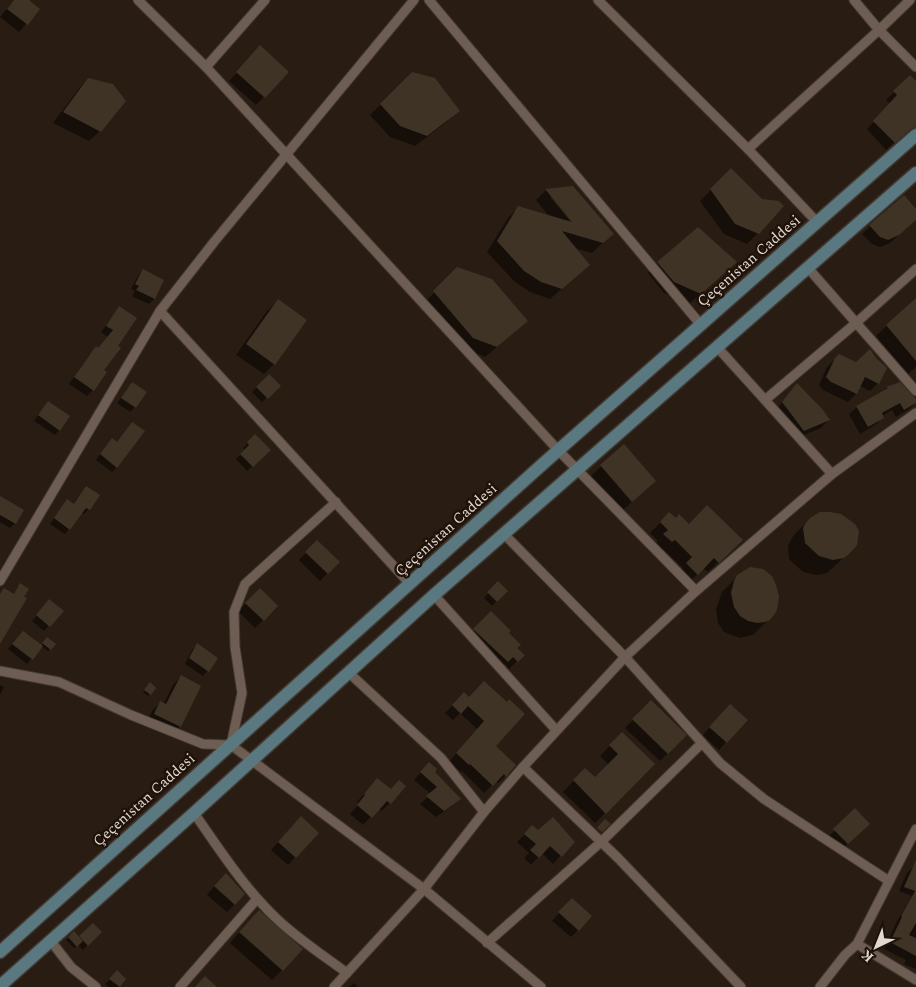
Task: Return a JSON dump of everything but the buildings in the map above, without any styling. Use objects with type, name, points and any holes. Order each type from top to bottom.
[{"type":"main road","name":"Çeçenistan Caddesi","points":[[0,952],[558,450],[916,135]]},
{"type":"main road","points":[[0,986],[434,595],[916,173]]},
{"type":"street","points":[[138,0],[206,67],[558,450],[696,591]]},
{"type":"street","points":[[206,67],[265,0]]},
{"type":"street","points":[[0,582],[160,311],[214,242],[414,0]]},
{"type":"street","points":[[429,0],[701,325]]},
{"type":"street","points":[[598,0],[748,149],[817,222]]},
{"type":"street","points":[[854,0],[879,30],[916,67]]},
{"type":"street","points":[[748,149],[910,0]]},
{"type":"street","points":[[808,268],[916,391]]},
{"type":"street","points":[[765,400],[916,269]]},
{"type":"street","points":[[160,311],[410,584]]},
{"type":"street","points":[[717,347],[832,474]]},
{"type":"street","points":[[334,987],[424,889],[484,812],[523,767],[625,657],[696,591],[832,474],[916,413]]},
{"type":"street","points":[[231,745],[242,693],[235,647],[234,612],[244,584],[336,502]]},
{"type":"street","points":[[504,534],[625,657],[720,763],[764,799],[889,881]]},
{"type":"street","points":[[434,595],[556,730]]},
{"type":"street","points":[[0,670],[59,682],[131,715],[203,744],[231,745],[424,889],[540,987]]},
{"type":"street","points":[[348,672],[441,758],[484,812]]},
{"type":"street","points":[[487,943],[601,842],[702,742]]},
{"type":"street","points":[[523,767],[601,842],[741,987]]},
{"type":"street","points":[[194,813],[241,881],[257,899],[278,920],[347,973]]},
{"type":"street","points":[[820,987],[845,955],[857,944],[916,829]]},
{"type":"street","points":[[180,987],[257,899]]},
{"type":"street","points":[[50,940],[72,967],[96,987]]},
{"type":"street","points":[[857,944],[916,980]]}]
